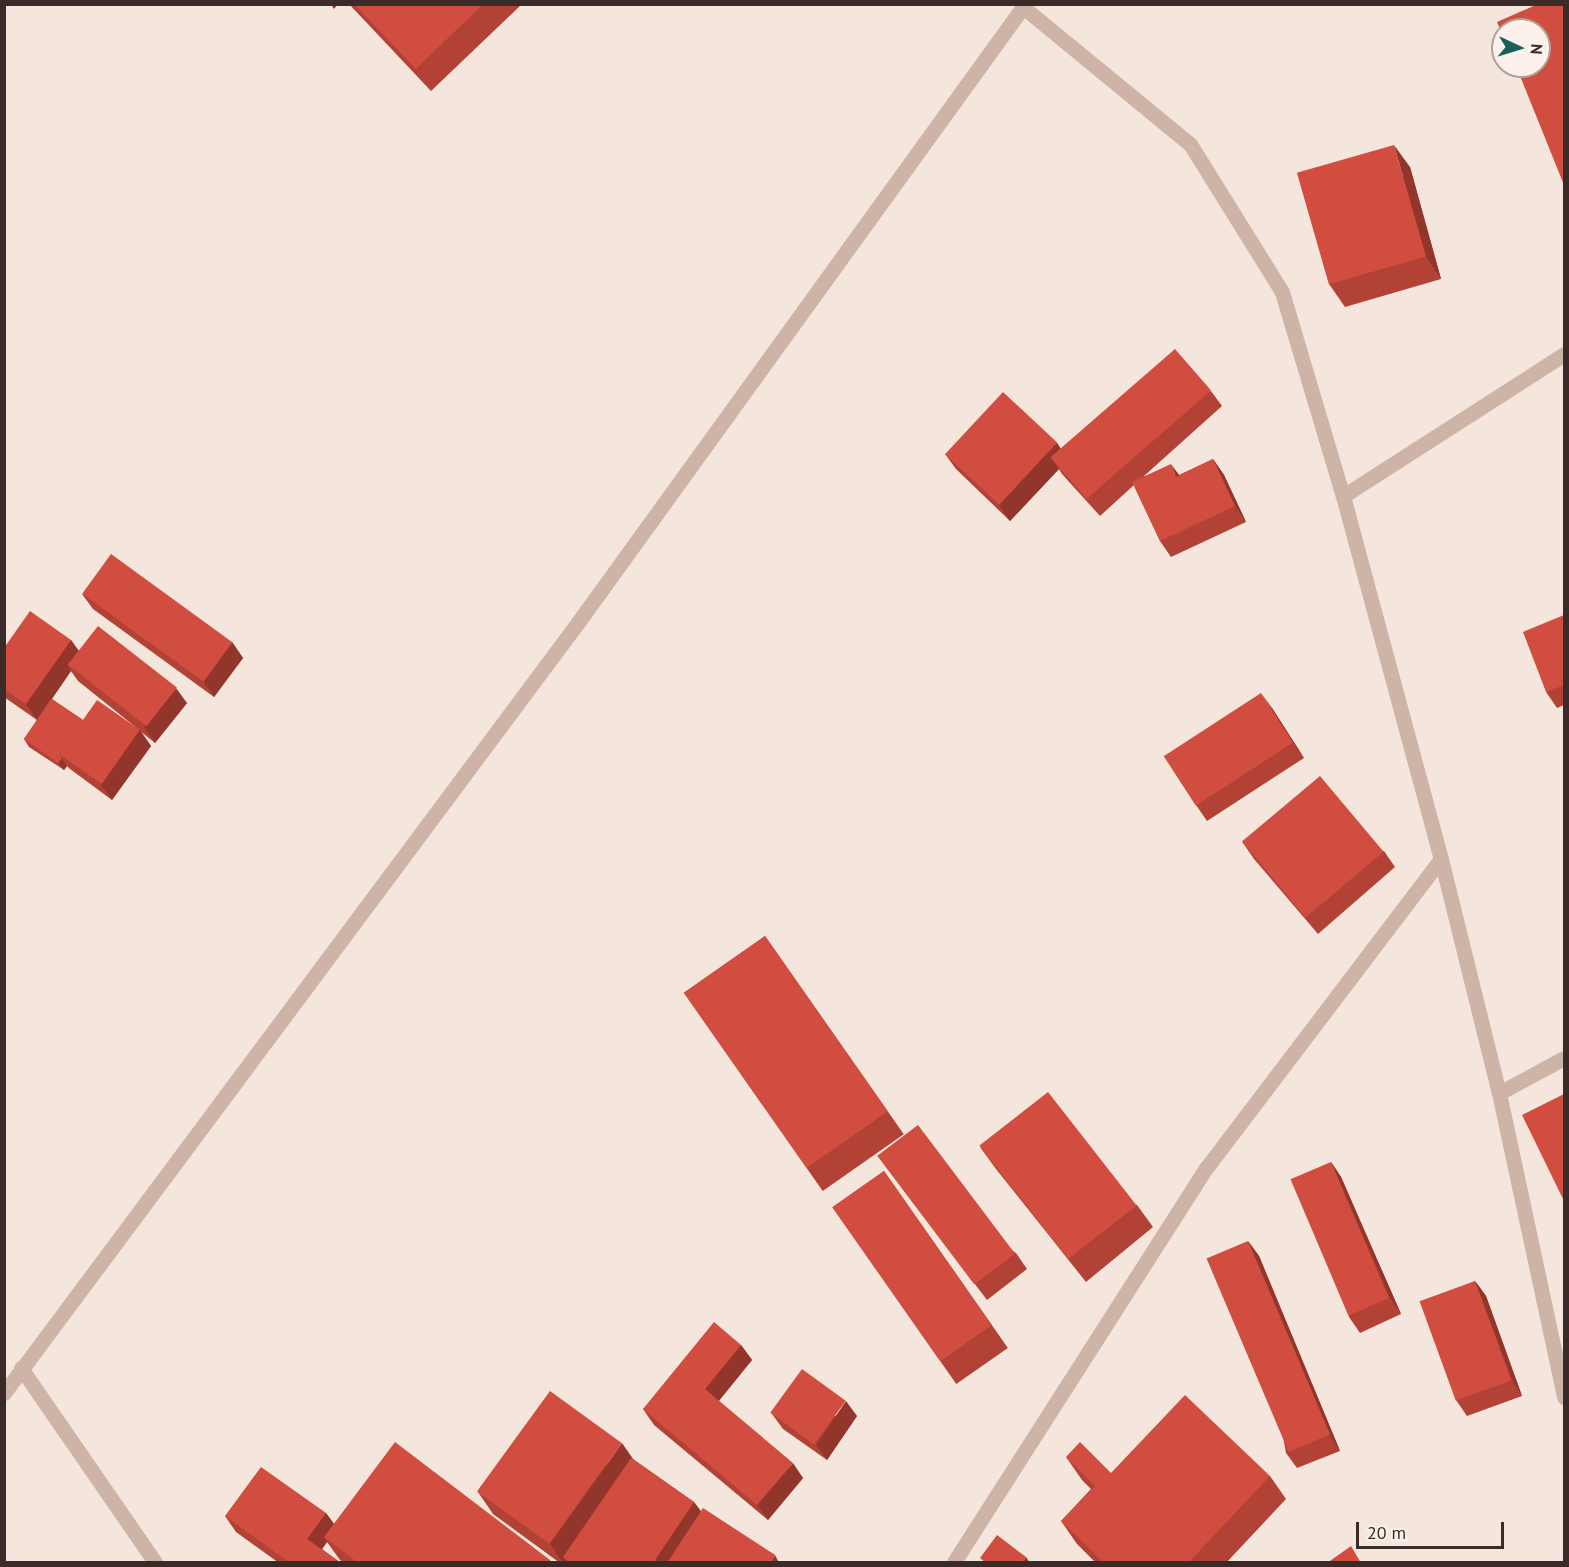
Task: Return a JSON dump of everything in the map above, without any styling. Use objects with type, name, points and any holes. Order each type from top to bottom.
[{"type":"street","points":[[4,1393],[572,631],[1024,6],[1190,144],[1282,292],[1343,496],[1441,859],[1499,1093],[1564,1397]]},
{"type":"street","points":[[1343,496],[1564,354]]},
{"type":"street","points":[[954,1563],[1207,1167],[1441,859]]},
{"type":"street","points":[[1499,1093],[1564,1058]]},
{"type":"street","points":[[21,1368],[155,1563]]},
{"type":"building","points":[[354,4],[483,4],[416,69]]},
{"type":"building","points":[[1538,4],[1564,4],[1564,185],[1521,78],[1551,78],[1551,18],[1506,18]]},
{"type":"building","points":[[1394,145],[1426,257],[1329,284],[1297,173]]},
{"type":"building","points":[[1175,349],[1211,391],[1087,499],[1050,457]]},
{"type":"building","points":[[1003,392],[1057,442],[999,505],[945,454]]},
{"type":"building","points":[[1213,459],[1235,506],[1160,541],[1132,482],[1171,464],[1176,477]]},
{"type":"building","points":[[111,554],[232,642],[204,682],[82,594]]},
{"type":"building","points":[[30,611],[71,640],[26,704],[4,689],[4,648]]},
{"type":"building","points":[[1564,615],[1564,685],[1546,692],[1523,632]]},
{"type":"building","points":[[98,626],[177,688],[147,726],[68,665]]},
{"type":"building","points":[[1261,693],[1293,742],[1196,806],[1164,756]]},
{"type":"building","points":[[51,699],[83,720],[59,754],[62,758],[58,763],[24,739]]},
{"type":"building","points":[[97,700],[140,730],[102,784],[59,754]]},
{"type":"building","points":[[1320,776],[1384,852],[1305,917],[1242,842]]},
{"type":"building","points":[[765,936],[888,1111],[807,1168],[684,993]]},
{"type":"building","points":[[1048,1092],[1137,1205],[1068,1259],[979,1146]]},
{"type":"building","points":[[1564,1094],[1564,1201],[1522,1115]]},
{"type":"building","points":[[918,1125],[1015,1254],[974,1284],[877,1156]]},
{"type":"building","points":[[1331,1162],[1389,1298],[1348,1315],[1290,1179]]},
{"type":"building","points":[[884,1171],[992,1325],[940,1361],[832,1207]]},
{"type":"building","points":[[1248,1241],[1330,1434],[1289,1452],[1207,1259]]},
{"type":"building","points":[[1475,1281],[1511,1381],[1456,1401],[1420,1301]]},
{"type":"building","points":[[714,1322],[741,1345],[705,1389],[793,1463],[757,1505],[643,1409]]},
{"type":"building","points":[[802,1369],[846,1401],[814,1444],[770,1413]]},
{"type":"building","points":[[550,1391],[622,1443],[549,1544],[477,1491]]},
{"type":"building","points":[[1185,1395],[1270,1476],[1188,1563],[1104,1563],[1061,1521],[1095,1486],[1066,1457],[1080,1442],[1111,1473]]},
{"type":"building","points":[[395,1442],[550,1560],[548,1563],[358,1563],[324,1537]]},
{"type":"building","points":[[631,1458],[694,1502],[653,1563],[571,1563],[563,1557]]},
{"type":"building","points":[[261,1467],[326,1513],[307,1539],[341,1563],[290,1563],[225,1516]]},
{"type":"building","points":[[703,1508],[775,1555],[770,1563],[667,1563]]},
{"type":"building","points":[[997,1535],[1026,1557],[1022,1563],[986,1563],[980,1558]]},
{"type":"building","points":[[1351,1546],[1361,1563],[1327,1563]]}]
